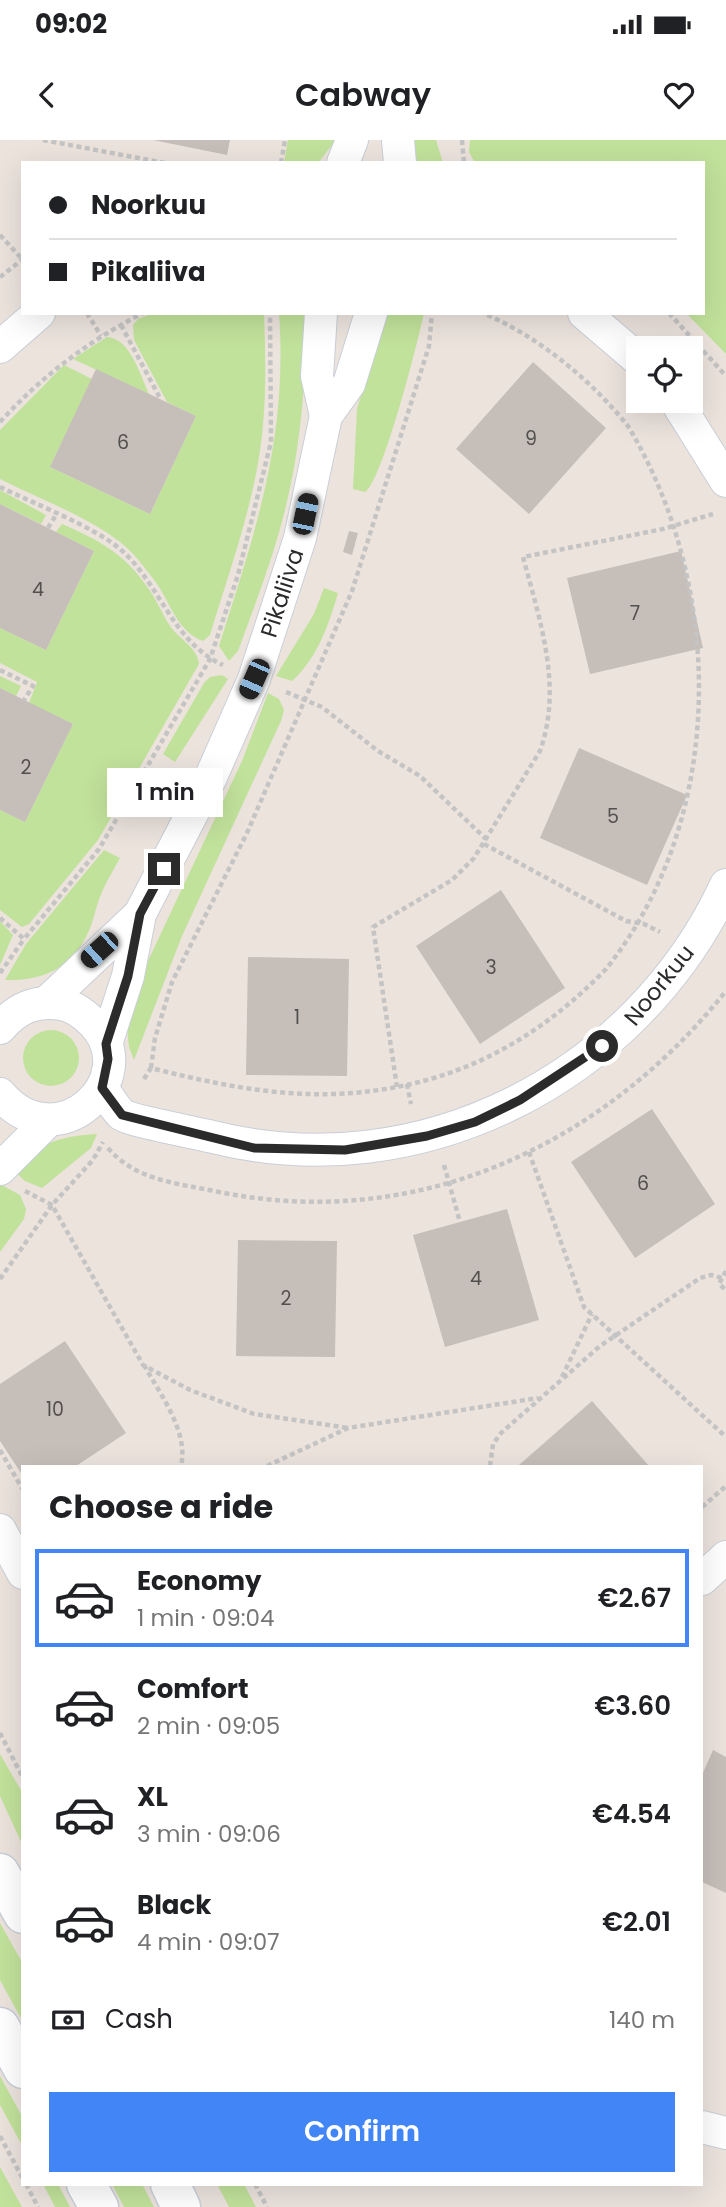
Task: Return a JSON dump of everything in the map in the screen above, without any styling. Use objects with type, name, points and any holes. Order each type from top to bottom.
[{"type":"main road","points":[[0,1873],[21,1910]]},
{"type":"main road","points":[[0,2027],[21,2065]]},
{"type":"main road","points":[[87,2186],[99,2207]]},
{"type":"main road","points":[[171,2186],[181,2207]]},
{"type":"street","points":[[344,161],[352,140]]},
{"type":"street","points":[[398,140],[400,161]]},
{"type":"street","points":[[0,348],[37,315]]},
{"type":"street","points":[[321,315],[317,376],[326,416]]},
{"type":"street","points":[[326,416],[349,384],[370,315]]},
{"type":"street","points":[[586,315],[626,349]]},
{"type":"street","points":[[684,413],[726,481]]},
{"type":"street","name":"Pikaliiva","points":[[140,914],[210,779],[254,679],[300,538],[326,416]]},
{"type":"street","name":"Noorkuu","points":[[122,1115],[254,1148],[345,1150],[427,1136],[475,1122],[520,1100],[586,1059],[619,1034],[647,1006],[692,946],[726,885]]},
{"type":"street","points":[[47,1002],[140,914]]},
{"type":"street","points":[[106,1044],[128,976],[140,914]]},
{"type":"street","points":[[0,1094],[11,1107],[28,1117],[48,1121],[80,1112],[102,1088],[108,1066],[106,1044],[97,1027],[83,1013],[66,1005],[47,1002],[20,1009],[3,1019]]},
{"type":"street","points":[[102,1088],[122,1115]]},
{"type":"street","points":[[0,1169],[48,1121]]},
{"type":"street","points":[[0,1530],[21,1569]]},
{"type":"street","points":[[703,1578],[726,1558]]},
{"type":"street","points":[[703,2127],[726,2133]]},
{"type":"path","points":[[43,140],[154,161]]},
{"type":"path","points":[[281,161],[285,140]]},
{"type":"path","points":[[462,140],[464,161]]},
{"type":"path","points":[[0,235],[21,257]]},
{"type":"path","points":[[0,277],[21,261]]},
{"type":"path","points":[[88,315],[101,336]]},
{"type":"path","points":[[0,422],[26,394],[70,356],[139,315]]},
{"type":"path","points":[[0,973],[24,939],[99,849],[210,659],[238,575],[271,442],[270,315]]},
{"type":"path","points":[[0,1279],[52,1205],[93,1160],[151,1068],[155,1038],[172,982],[247,833],[352,591],[429,346],[432,315]]},
{"type":"path","points":[[487,315],[537,343],[581,376],[613,408],[658,468]]},
{"type":"path","points":[[671,315],[726,376]]},
{"type":"path","points":[[121,325],[161,400]]},
{"type":"path","points":[[0,487],[120,549],[148,577],[178,629],[210,659],[322,707],[378,751],[420,776],[485,841],[625,921],[644,924],[692,946]]},
{"type":"path","points":[[397,1087],[373,926],[452,880],[474,858],[540,751],[551,713],[549,667],[523,557],[687,523],[719,511]]},
{"type":"path","points":[[682,512],[691,534]]},
{"type":"path","points":[[48,528],[56,515]]},
{"type":"path","points":[[0,670],[33,686],[24,701]]},
{"type":"path","points":[[151,1068],[255,1092],[334,1095],[397,1087],[465,1067],[554,1018],[623,952],[656,907]]},
{"type":"path","points":[[0,918],[24,939]]},
{"type":"path","points":[[529,1152],[584,1307],[726,1437]]},
{"type":"path","points":[[52,1205],[170,1410],[181,1449],[181,1465]]},
{"type":"path","points":[[726,1271],[719,1283],[726,1290]]},
{"type":"path","points":[[490,1465],[493,1444],[560,1380],[616,1335],[700,1278],[711,1275],[722,1278]]},
{"type":"path","points":[[560,1380],[592,1314]]},
{"type":"path","points":[[143,1364],[190,1390],[254,1414],[348,1428]]},
{"type":"path","points":[[269,1465],[348,1428],[539,1398]]},
{"type":"path","points":[[0,1450],[21,1487]]},
{"type":"path","points":[[703,1506],[726,1486]]},
{"type":"path","points":[[0,1732],[21,1774]]},
{"type":"path","points":[[0,2136],[21,2175]]},
{"type":"path","points":[[27,2186],[38,2207]]},
{"type":"path","points":[[256,2186],[267,2207]]},
{"type":"green space","points":[[288,140],[336,140],[320,161],[284,161]]},
{"type":"green space","points":[[412,140],[436,140],[442,161],[416,161]]},
{"type":"green space","points":[[470,140],[726,140],[726,354],[688,315],[705,315],[705,161],[474,161],[469,152]]},
{"type":"green space","points":[[148,315],[264,315],[264,414],[260,454],[241,535],[210,635],[203,641],[185,629],[146,569],[114,538],[83,519],[0,479],[0,430],[64,365],[92,379],[50,467],[150,514],[196,416],[167,402],[134,340],[133,325],[138,319]]},
{"type":"green space","points":[[279,315],[307,315],[299,437],[285,510],[238,651],[229,661],[219,646],[257,522],[266,482],[279,401]]},
{"type":"green space","points":[[384,315],[423,315],[390,437],[372,482],[365,492],[353,489],[357,409]]},
{"type":"green space","points":[[107,337],[115,339],[128,351],[149,394],[73,359]]},
{"type":"green space","points":[[0,490],[46,515],[41,524],[0,504]]},
{"type":"green space","points":[[62,524],[99,542],[130,566],[151,593],[170,626],[192,648],[199,664],[98,840],[29,924],[22,927],[0,910],[0,810],[25,822],[73,724],[29,703],[37,682],[0,663],[0,628],[46,650],[94,551],[56,532]]},
{"type":"green space","points":[[324,588],[338,593],[315,652],[292,681],[276,676],[314,614]]},
{"type":"green space","points":[[222,675],[228,679],[175,762],[163,754],[204,683],[210,677]]},
{"type":"green space","points":[[0,676],[21,686],[16,696],[0,688]]},
{"type":"green space","points":[[268,693],[279,699],[284,710],[281,721],[182,936],[134,1060],[129,1047],[127,1028],[139,980],[242,761]]},
{"type":"green space","points":[[104,850],[120,858],[98,902],[90,928],[73,956],[43,975],[5,980],[26,944]]},
{"type":"green space","points":[[0,921],[13,935],[0,965]]},
{"type":"green space","points":[[46,1030],[56,1030],[71,1038],[77,1047],[77,1069],[71,1078],[56,1086],[46,1086],[28,1074],[23,1063],[23,1053],[35,1035]]},
{"type":"green space","points":[[97,1134],[91,1148],[42,1188],[25,1181],[11,1168],[60,1139]]},
{"type":"green space","points":[[0,1184],[20,1195],[26,1209],[24,1219],[0,1252]]},
{"type":"green space","points":[[0,1754],[21,1791],[21,1842],[0,1796]]},
{"type":"green space","points":[[0,1923],[21,1960],[21,2018],[0,1980]]},
{"type":"green space","points":[[0,2076],[21,2114],[21,2143],[0,2105]]},
{"type":"green space","points":[[0,2167],[22,2207],[0,2207]]},
{"type":"green space","points":[[44,2186],[59,2186],[70,2207],[55,2207]]},
{"type":"green space","points":[[113,2186],[143,2186],[154,2207],[124,2207]]},
{"type":"green space","points":[[218,2186],[245,2186],[256,2207],[229,2207]]},
{"type":"building","points":[[153,140],[230,140],[227,155]]},
{"type":"building","points":[[533,362],[606,428],[529,514],[456,449]]},
{"type":"building","points":[[96,369],[196,416],[150,514],[50,467]]},
{"type":"building","points":[[0,504],[94,551],[46,650],[0,628]]},
{"type":"building","points":[[349,531],[358,533],[352,555],[343,552]]},
{"type":"building","points":[[681,551],[703,648],[590,674],[567,578]]},
{"type":"building","points":[[0,688],[73,724],[25,822],[0,810]]},
{"type":"building","points":[[579,748],[687,795],[647,885],[540,838]]},
{"type":"building","points":[[148,783],[156,788],[145,807],[136,802]]},
{"type":"building","points":[[501,890],[565,988],[480,1044],[416,946]]},
{"type":"building","points":[[248,957],[349,959],[347,1076],[246,1075]]},
{"type":"building","points":[[652,1109],[715,1204],[635,1258],[571,1162]]},
{"type":"building","points":[[507,1209],[539,1320],[445,1347],[413,1235]]},
{"type":"building","points":[[238,1240],[337,1241],[335,1357],[236,1356]]},
{"type":"building","points":[[65,1341],[126,1433],[78,1465],[21,1465],[21,1473],[0,1441],[0,1384]]},
{"type":"building","points":[[592,1401],[648,1465],[519,1465]]},
{"type":"building","points":[[713,1750],[726,1757],[726,1893],[703,1882],[703,1773]]},
{"type":"route","points":[[164,869],[140,914],[128,976],[106,1044],[107,1074],[102,1088],[122,1115],[254,1148],[345,1150],[427,1136],[475,1122],[520,1100],[602,1046]]}]
